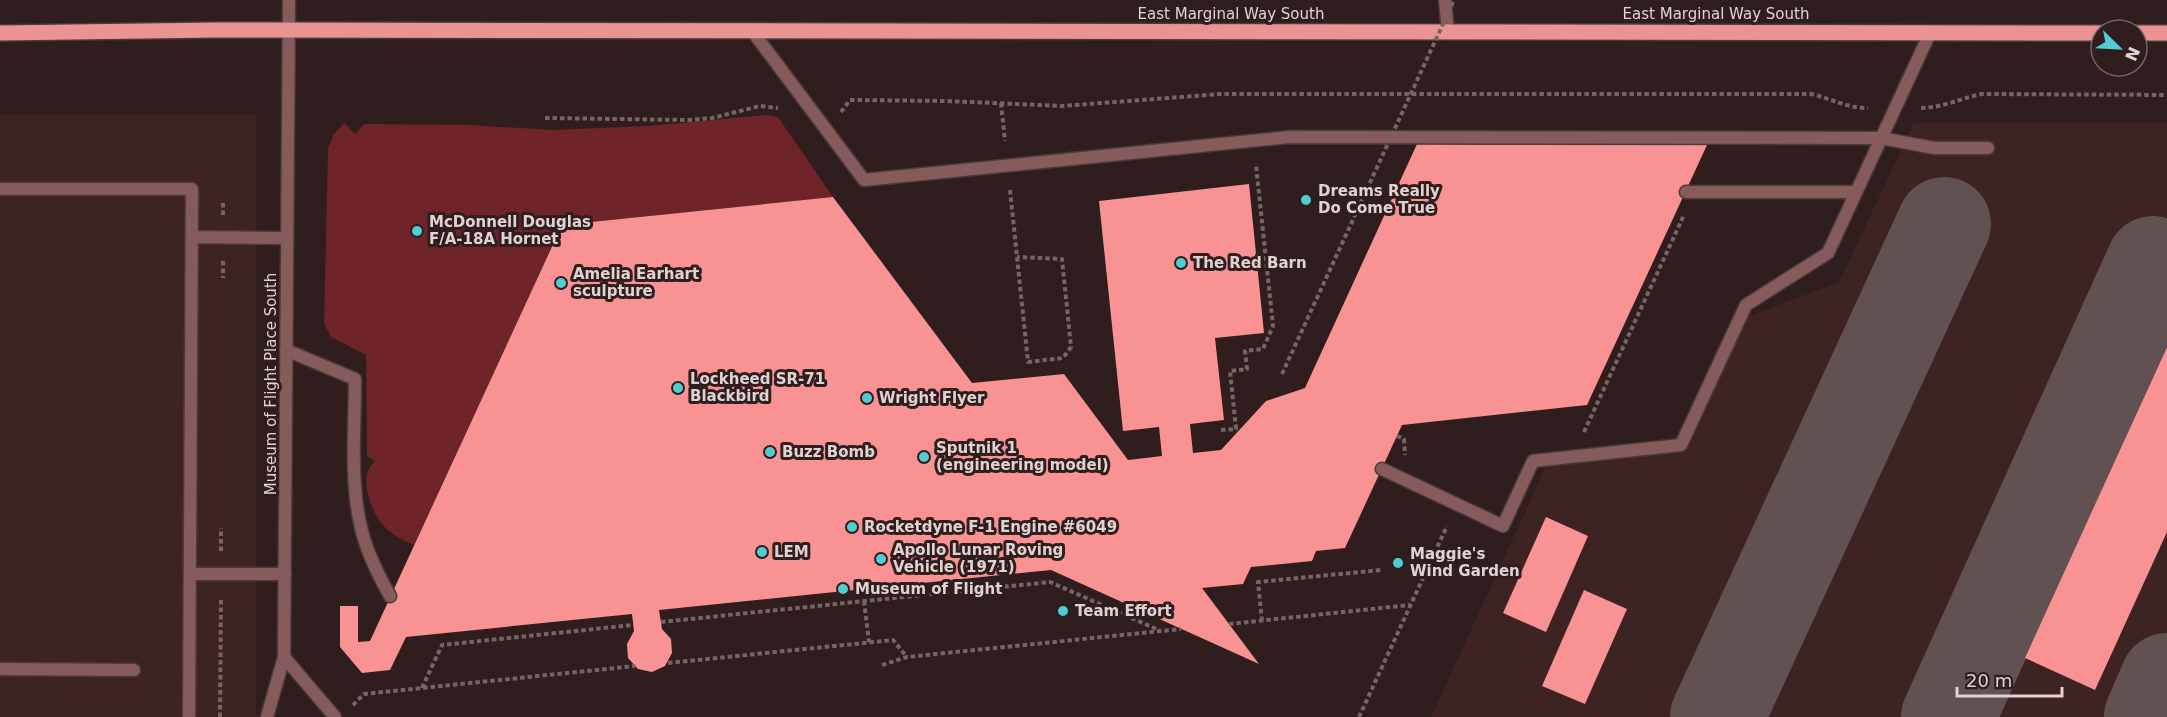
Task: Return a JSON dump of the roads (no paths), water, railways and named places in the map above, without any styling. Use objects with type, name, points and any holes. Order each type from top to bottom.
[{"type":"main road","name":"East Marginal Way South","points":[[0,33],[2089,33]]},
{"type":"main road","points":[[2149,33],[2167,33]]},
{"type":"street","name":"Museum of Flight Place South","points":[[267,717],[284,657],[289,0]]},
{"type":"street","points":[[1445,0],[1448,32]]},
{"type":"street","points":[[753,32],[864,180],[1290,137],[1881,138],[1934,148],[1988,148]]},
{"type":"street","points":[[1382,469],[1503,526],[1533,461],[1681,445],[1746,305],[1828,253],[1930,33]]},
{"type":"street","points":[[0,189],[192,189],[189,717]]},
{"type":"street","points":[[1690,192],[1856,192]]},
{"type":"street","points":[[192,237],[287,238]]},
{"type":"street","points":[[286,350],[355,379],[355,473],[360,524],[368,549],[390,596]]},
{"type":"street","points":[[190,574],[285,574]]},
{"type":"street","points":[[284,657],[335,717]]},
{"type":"street","points":[[0,669],[134,670]]},
{"type":"place","name":"Dreams Really Do Come True","points":[[1306,200]]},
{"type":"place","name":"McDonnell Douglas F/A-18A Hornet","points":[[417,231]]},
{"type":"place","name":"The Red Barn","points":[[1181,263]]},
{"type":"place","name":"Amelia Earhart sculpture","points":[[561,283]]},
{"type":"place","name":"Lockheed SR-71 Blackbird","points":[[678,388]]},
{"type":"place","name":"Wright Flyer","points":[[867,398]]},
{"type":"place","name":"Buzz Bomb","points":[[770,452]]},
{"type":"place","name":"Sputnik 1 (engineering model)","points":[[924,457]]},
{"type":"place","name":"Rocketdyne F-1 Engine #6049","points":[[852,527]]},
{"type":"place","name":"LEM","points":[[762,552]]},
{"type":"place","name":"Apollo Lunar Roving Vehicle (1971)","points":[[881,559]]},
{"type":"place","name":"Maggie's Wind Garden","points":[[1398,563]]},
{"type":"place","name":"Museum of Flight","points":[[843,589]]},
{"type":"place","name":"Team Effort","points":[[1063,611]]}]
